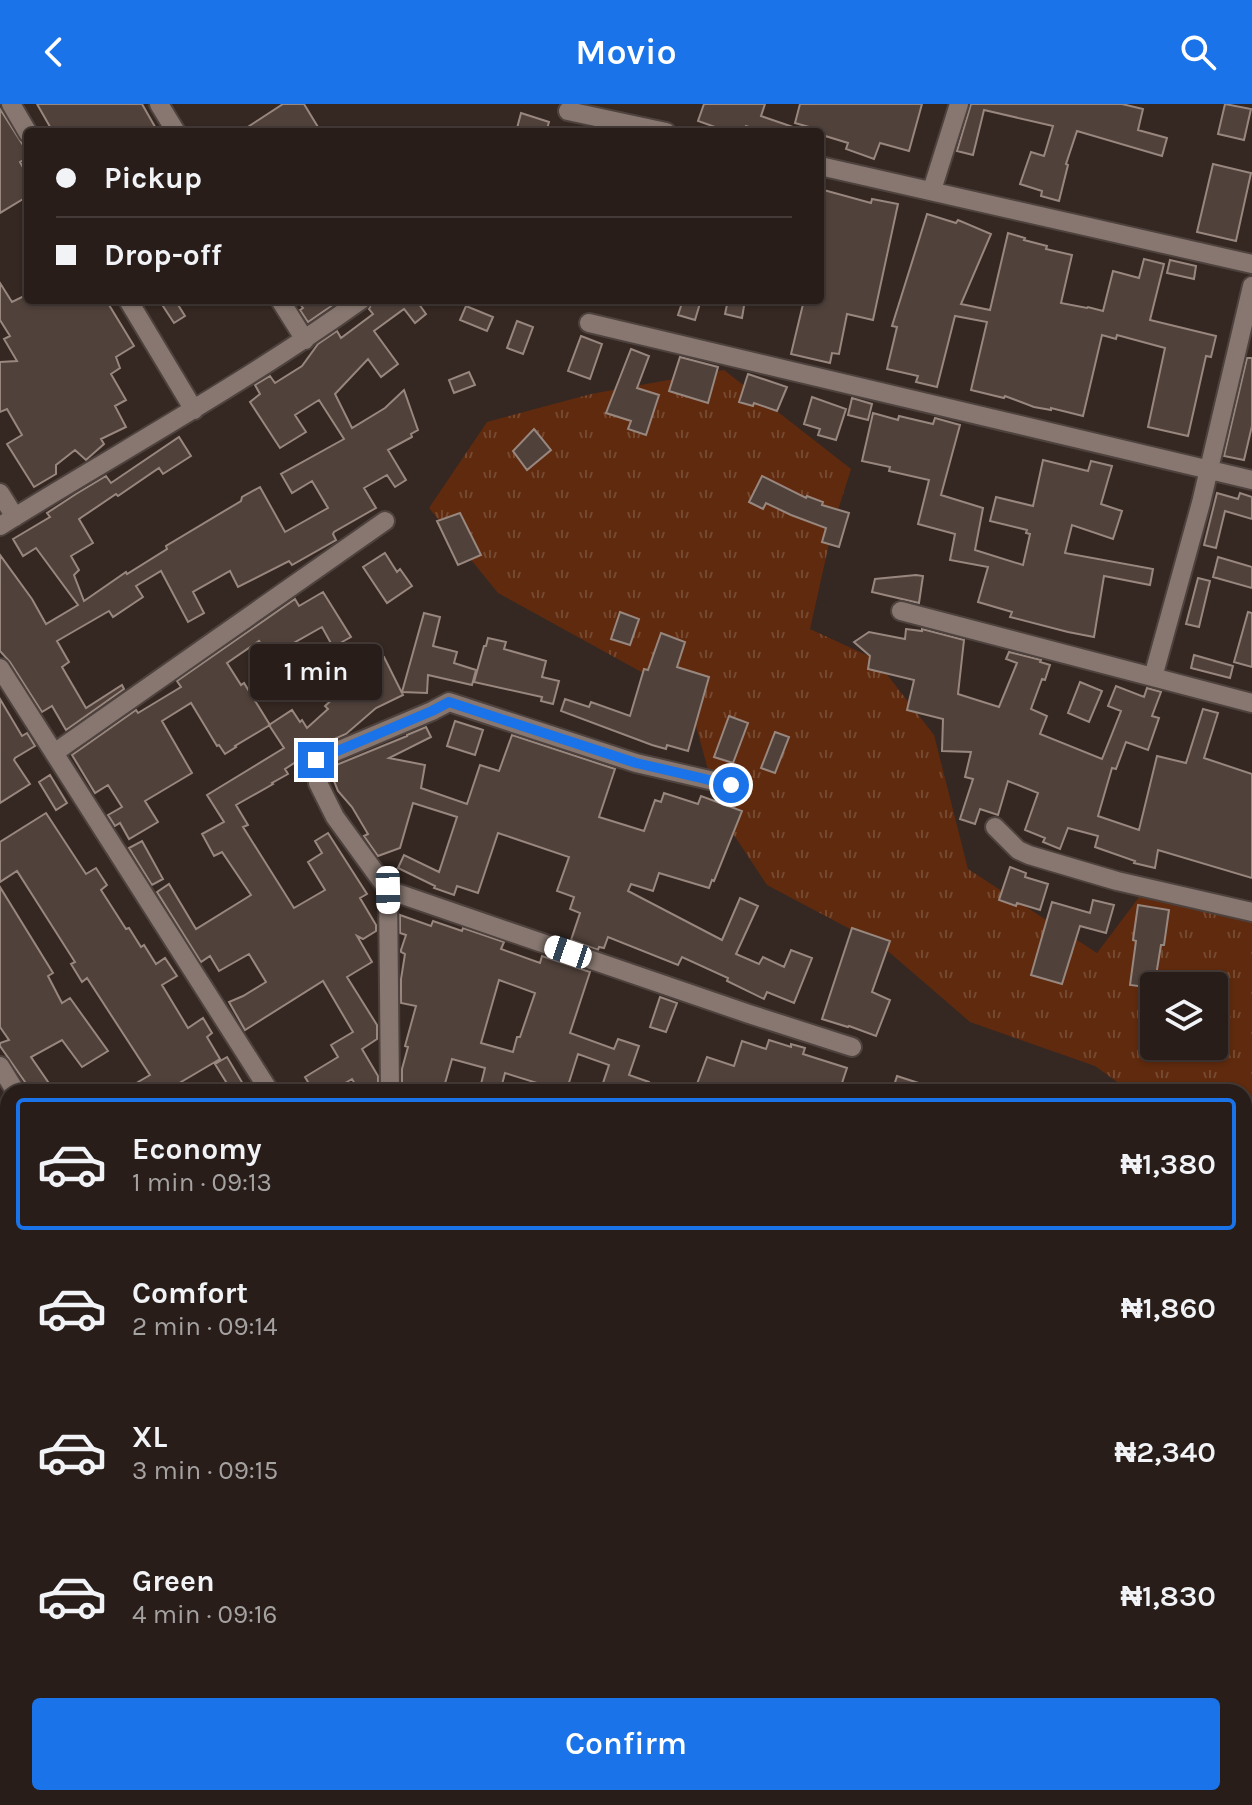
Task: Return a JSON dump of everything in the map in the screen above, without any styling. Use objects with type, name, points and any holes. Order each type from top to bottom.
[{"type":"street","points":[[11,104],[25,128]]},
{"type":"street","points":[[159,104],[174,128]]},
{"type":"street","points":[[932,190],[959,104]]},
{"type":"street","points":[[568,111],[647,128]]},
{"type":"street","points":[[824,167],[1252,264]]},
{"type":"street","points":[[1153,677],[1201,503],[1252,286]]},
{"type":"street","points":[[130,304],[194,410]]},
{"type":"street","points":[[282,304],[305,340]]},
{"type":"street","points":[[0,493],[7,522],[194,410],[305,340],[355,304]]},
{"type":"street","points":[[589,323],[1252,480]]},
{"type":"street","points":[[54,753],[385,521]]},
{"type":"street","points":[[901,611],[1252,703]]},
{"type":"street","points":[[0,668],[265,1084]]},
{"type":"street","points":[[731,785],[636,763],[449,702],[316,760],[318,783],[335,817],[388,890],[852,1047]]},
{"type":"street","points":[[995,827],[1018,850],[1029,855],[1117,881],[1252,912]]},
{"type":"street","points":[[388,890],[390,1084]]},
{"type":"green space","points":[[724,370],[851,469],[833,526],[810,629],[875,659],[934,735],[968,869],[1097,953],[1143,892],[1222,911],[1252,923],[1252,1084],[1120,1084],[1095,1066],[970,1022],[882,946],[767,885],[720,814],[683,678],[645,674],[498,593],[429,508],[487,422],[591,394]]},
{"type":"building","points":[[37,104],[142,104],[156,128],[51,128]]},
{"type":"building","points":[[283,104],[304,104],[319,128],[246,128]]},
{"type":"building","points":[[704,104],[765,104],[761,116],[796,128],[718,128],[698,121]]},
{"type":"building","points":[[800,104],[922,104],[909,151],[880,143],[874,159],[846,149],[848,143],[824,136],[824,128],[795,123]]},
{"type":"building","points":[[971,104],[1122,104],[1143,109],[1138,130],[1167,138],[1162,156],[1077,131],[1066,164],[1059,201],[1041,196],[1042,191],[1020,184],[1031,152],[1044,156],[1053,126],[984,110],[973,155],[957,151]]},
{"type":"building","points":[[1225,104],[1251,109],[1244,140],[1218,134]]},
{"type":"building","points":[[0,109],[24,147],[24,160],[20,162],[24,169],[24,198],[0,213]]},
{"type":"building","points":[[521,113],[549,122],[547,128],[517,128]]},
{"type":"building","points":[[1213,164],[1251,173],[1236,241],[1197,232]]},
{"type":"building","points":[[824,190],[871,203],[872,199],[898,204],[873,320],[847,314],[839,354],[832,353],[830,363],[791,354],[803,304],[824,304]]},
{"type":"building","points":[[927,214],[956,223],[958,220],[991,234],[961,304],[990,310],[1008,233],[1047,246],[1046,249],[1072,255],[1061,303],[1103,311],[1113,271],[1139,278],[1144,259],[1164,264],[1150,320],[1216,336],[1211,357],[1206,356],[1188,436],[1148,427],[1165,348],[1117,335],[1116,339],[1102,335],[1083,416],[971,390],[987,322],[955,316],[937,387],[916,382],[918,376],[887,369],[897,327],[892,326]]},
{"type":"building","points":[[1170,260],[1196,266],[1194,279],[1167,273]]},
{"type":"building","points":[[0,283],[12,302],[24,296],[24,304],[108,304],[134,346],[116,357],[120,368],[111,374],[126,400],[115,406],[126,427],[101,439],[104,444],[86,460],[75,450],[56,465],[56,474],[34,487],[7,444],[22,435],[7,409],[0,412],[0,362],[17,361],[4,339],[10,336],[0,320]]},
{"type":"building","points":[[162,304],[178,304],[185,316],[174,323]]},
{"type":"building","points":[[300,304],[334,304],[308,322],[300,310],[303,308]]},
{"type":"building","points":[[371,304],[419,304],[426,314],[415,323],[404,309],[374,331],[398,364],[381,377],[368,359],[335,394],[352,428],[385,408],[404,390],[418,430],[411,434],[412,437],[388,450],[406,480],[395,487],[387,475],[364,488],[376,508],[334,532],[336,540],[292,565],[289,561],[238,587],[230,571],[193,592],[204,613],[188,622],[161,571],[136,586],[143,597],[113,617],[109,611],[57,641],[69,662],[62,667],[86,708],[122,685],[124,689],[66,730],[52,706],[42,712],[0,651],[0,555],[46,624],[78,605],[36,548],[23,556],[13,539],[50,517],[47,513],[76,494],[106,476],[111,483],[179,437],[191,456],[163,474],[159,468],[79,519],[93,543],[71,556],[79,570],[74,575],[84,601],[260,487],[285,532],[328,508],[312,481],[292,493],[281,474],[344,439],[319,400],[295,415],[306,432],[280,448],[250,402],[260,394],[255,385],[270,376],[275,383],[302,366],[318,344],[337,331],[341,338],[373,314],[369,309]]},
{"type":"building","points":[[682,304],[700,304],[695,320],[678,315]]},
{"type":"building","points":[[727,304],[744,304],[742,318],[725,314]]},
{"type":"building","points":[[466,306],[493,317],[487,331],[460,320]]},
{"type":"building","points":[[517,321],[533,327],[523,354],[507,348]]},
{"type":"building","points":[[581,336],[602,344],[590,379],[568,371]]},
{"type":"building","points":[[631,349],[649,356],[637,388],[659,395],[646,435],[628,429],[631,421],[606,413]]},
{"type":"building","points":[[680,357],[718,367],[708,403],[669,391]]},
{"type":"building","points":[[1247,358],[1252,358],[1252,426],[1244,460],[1224,456]]},
{"type":"building","points":[[469,372],[475,385],[454,393],[449,380]]},
{"type":"building","points":[[748,374],[787,387],[777,411],[754,403],[753,406],[739,402]]},
{"type":"building","points":[[812,397],[846,409],[836,440],[818,435],[820,429],[804,424]]},
{"type":"building","points":[[852,398],[872,404],[868,420],[848,415]]},
{"type":"building","points":[[873,413],[933,424],[935,418],[960,425],[941,495],[983,508],[975,550],[1023,565],[1030,534],[1026,533],[1027,530],[990,521],[996,497],[1033,506],[1043,460],[1088,471],[1091,461],[1112,466],[1101,504],[1122,511],[1113,539],[1072,525],[1065,553],[1153,569],[1150,585],[1104,576],[1094,637],[1010,617],[1012,612],[978,602],[988,567],[950,560],[955,534],[918,524],[929,480],[862,461]]},
{"type":"building","points":[[534,429],[551,450],[527,470],[513,451]]},
{"type":"building","points":[[762,476],[806,498],[823,502],[822,505],[849,513],[839,547],[822,542],[826,528],[766,503],[763,509],[749,502]]},
{"type":"building","points":[[1217,493],[1238,499],[1240,493],[1252,497],[1252,519],[1225,511],[1216,548],[1204,545]]},
{"type":"building","points":[[460,513],[481,555],[458,565],[437,521]]},
{"type":"building","points":[[385,553],[397,572],[400,569],[412,586],[387,603],[363,567]]},
{"type":"building","points":[[1218,557],[1252,567],[1252,588],[1213,577]]},
{"type":"building","points":[[923,576],[919,603],[872,592],[875,579]]},
{"type":"building","points":[[1198,578],[1210,581],[1199,627],[1186,624]]},
{"type":"building","points":[[323,592],[351,637],[333,647],[322,627],[292,644],[300,658],[279,672],[259,641],[227,663],[241,685],[244,683],[270,725],[225,754],[191,703],[162,721],[192,773],[145,801],[158,822],[129,839],[120,823],[115,826],[108,815],[122,807],[108,785],[95,793],[72,755],[136,710],[138,713],[181,687],[177,681],[295,599],[299,606]]},
{"type":"building","points":[[620,612],[639,619],[630,645],[611,639]]},
{"type":"building","points":[[1248,612],[1252,613],[1252,667],[1234,662]]},
{"type":"building","points":[[424,613],[440,617],[433,646],[457,652],[454,663],[476,670],[472,685],[428,675],[427,693],[402,692]]},
{"type":"building","points":[[906,629],[922,629],[964,640],[958,694],[999,707],[1017,663],[1006,659],[1009,652],[1050,665],[1031,709],[1047,716],[1040,734],[1102,759],[1121,711],[1108,706],[1116,686],[1144,697],[1147,688],[1161,692],[1152,716],[1159,718],[1148,750],[1126,742],[1116,769],[1112,768],[1098,816],[1139,830],[1157,756],[1186,763],[1203,709],[1218,713],[1204,758],[1252,774],[1252,878],[1158,850],[1155,868],[1134,863],[1095,847],[1098,836],[1068,828],[1060,849],[1043,842],[1045,838],[1025,830],[1038,793],[1008,781],[998,815],[980,809],[975,824],[960,819],[973,779],[965,777],[971,752],[942,751],[943,719],[907,710],[914,680],[868,669],[870,656],[854,642],[869,632],[905,639]]},
{"type":"building","points":[[661,633],[685,642],[677,667],[709,677],[688,751],[667,745],[666,749],[652,745],[561,711],[565,699],[589,707],[591,702],[630,716],[644,669],[648,670]]},
{"type":"building","points":[[488,638],[506,642],[504,649],[546,661],[542,677],[559,681],[553,704],[541,701],[542,697],[474,682]]},
{"type":"building","points":[[1194,655],[1233,666],[1230,678],[1191,668]]},
{"type":"building","points":[[384,657],[403,695],[376,708],[346,734],[311,749],[285,769],[288,774],[236,805],[248,825],[243,827],[294,908],[325,890],[308,862],[322,853],[315,841],[328,833],[367,894],[360,898],[376,925],[376,931],[363,939],[357,936],[372,962],[347,977],[377,1025],[377,1039],[362,1049],[378,1076],[378,1083],[355,1084],[352,1079],[344,1084],[309,1084],[305,1077],[338,1057],[331,1045],[353,1032],[323,981],[245,1030],[229,1002],[266,982],[249,954],[219,971],[210,956],[201,962],[157,892],[169,884],[196,929],[251,895],[222,852],[214,856],[202,834],[224,822],[207,795],[284,748],[269,725],[292,710],[307,728],[347,686],[369,674],[365,666]]},
{"type":"building","points":[[1080,682],[1102,691],[1089,722],[1068,713]]},
{"type":"building","points":[[0,699],[22,736],[27,733],[35,746],[14,760],[30,784],[0,803]]},
{"type":"building","points":[[729,716],[748,723],[733,763],[714,757]]},
{"type":"building","points":[[455,721],[483,730],[475,755],[447,746]]},
{"type":"building","points":[[426,727],[431,737],[389,758],[425,765],[421,788],[467,804],[480,765],[499,771],[512,735],[615,769],[599,817],[644,831],[655,800],[661,802],[664,793],[698,804],[701,796],[742,811],[709,888],[659,873],[653,891],[631,884],[628,891],[722,940],[740,898],[758,906],[736,954],[759,964],[763,957],[784,967],[791,950],[812,958],[794,1003],[767,992],[764,999],[682,957],[678,965],[608,937],[604,948],[599,947],[598,950],[571,940],[580,913],[570,909],[574,897],[557,891],[569,857],[498,833],[478,893],[457,886],[454,895],[398,868],[404,855],[439,872],[457,817],[413,803],[400,848],[378,856],[364,836],[368,834],[352,807],[338,791],[329,768]]},
{"type":"building","points":[[775,732],[789,737],[775,773],[761,768]]},
{"type":"building","points":[[50,775],[67,803],[56,810],[39,782]]},
{"type":"building","points":[[46,813],[86,874],[96,868],[107,885],[101,890],[126,929],[129,928],[141,947],[144,945],[156,964],[165,958],[177,976],[162,985],[188,1028],[203,1018],[212,1033],[207,1037],[220,1059],[178,1084],[135,1084],[150,1075],[87,978],[82,982],[71,964],[75,962],[17,871],[0,882],[0,842]]},
{"type":"building","points":[[142,841],[163,879],[152,885],[129,848]]},
{"type":"building","points":[[1010,867],[1026,873],[1025,877],[1048,884],[1040,910],[999,900]]},
{"type":"building","points":[[0,887],[53,973],[48,976],[62,1003],[70,998],[108,1051],[82,1067],[62,1040],[31,1057],[50,1084],[26,1084],[0,1046],[0,1043],[9,1040],[0,1027]]},
{"type":"building","points":[[1093,900],[1114,905],[1106,933],[1080,926],[1062,984],[1031,975],[1052,902],[1090,913]]},
{"type":"building","points":[[1138,905],[1169,910],[1157,972],[1140,972],[1140,986],[1130,985],[1136,941],[1133,940]]},
{"type":"building","points":[[400,915],[431,926],[433,921],[462,931],[463,928],[504,942],[501,949],[540,963],[542,956],[590,972],[570,1033],[614,1049],[618,1039],[639,1046],[629,1075],[648,1084],[603,1084],[609,1065],[578,1054],[569,1084],[540,1084],[505,1073],[502,1084],[481,1084],[485,1068],[452,1059],[445,1084],[402,1084],[402,1069],[408,1047],[405,1046],[416,1006],[401,1003],[405,954],[401,950],[406,935],[400,933]],"holes":[[[499,980],[535,993],[520,1037],[517,1037],[513,1052],[481,1043]]]},
{"type":"building","points":[[852,928],[890,941],[872,992],[890,1000],[876,1036],[822,1019]]},
{"type":"building","points":[[660,997],[677,1003],[666,1032],[650,1027]]},
{"type":"building","points":[[769,1040],[805,1048],[803,1054],[847,1068],[842,1084],[697,1084],[707,1057],[734,1066],[742,1041],[766,1049]]},
{"type":"building","points":[[227,1057],[243,1084],[227,1084],[215,1064]]},
{"type":"building","points":[[897,1076],[922,1084],[894,1084]]},
{"type":"route","points":[[316,760],[449,702],[636,763],[731,785]]}]
